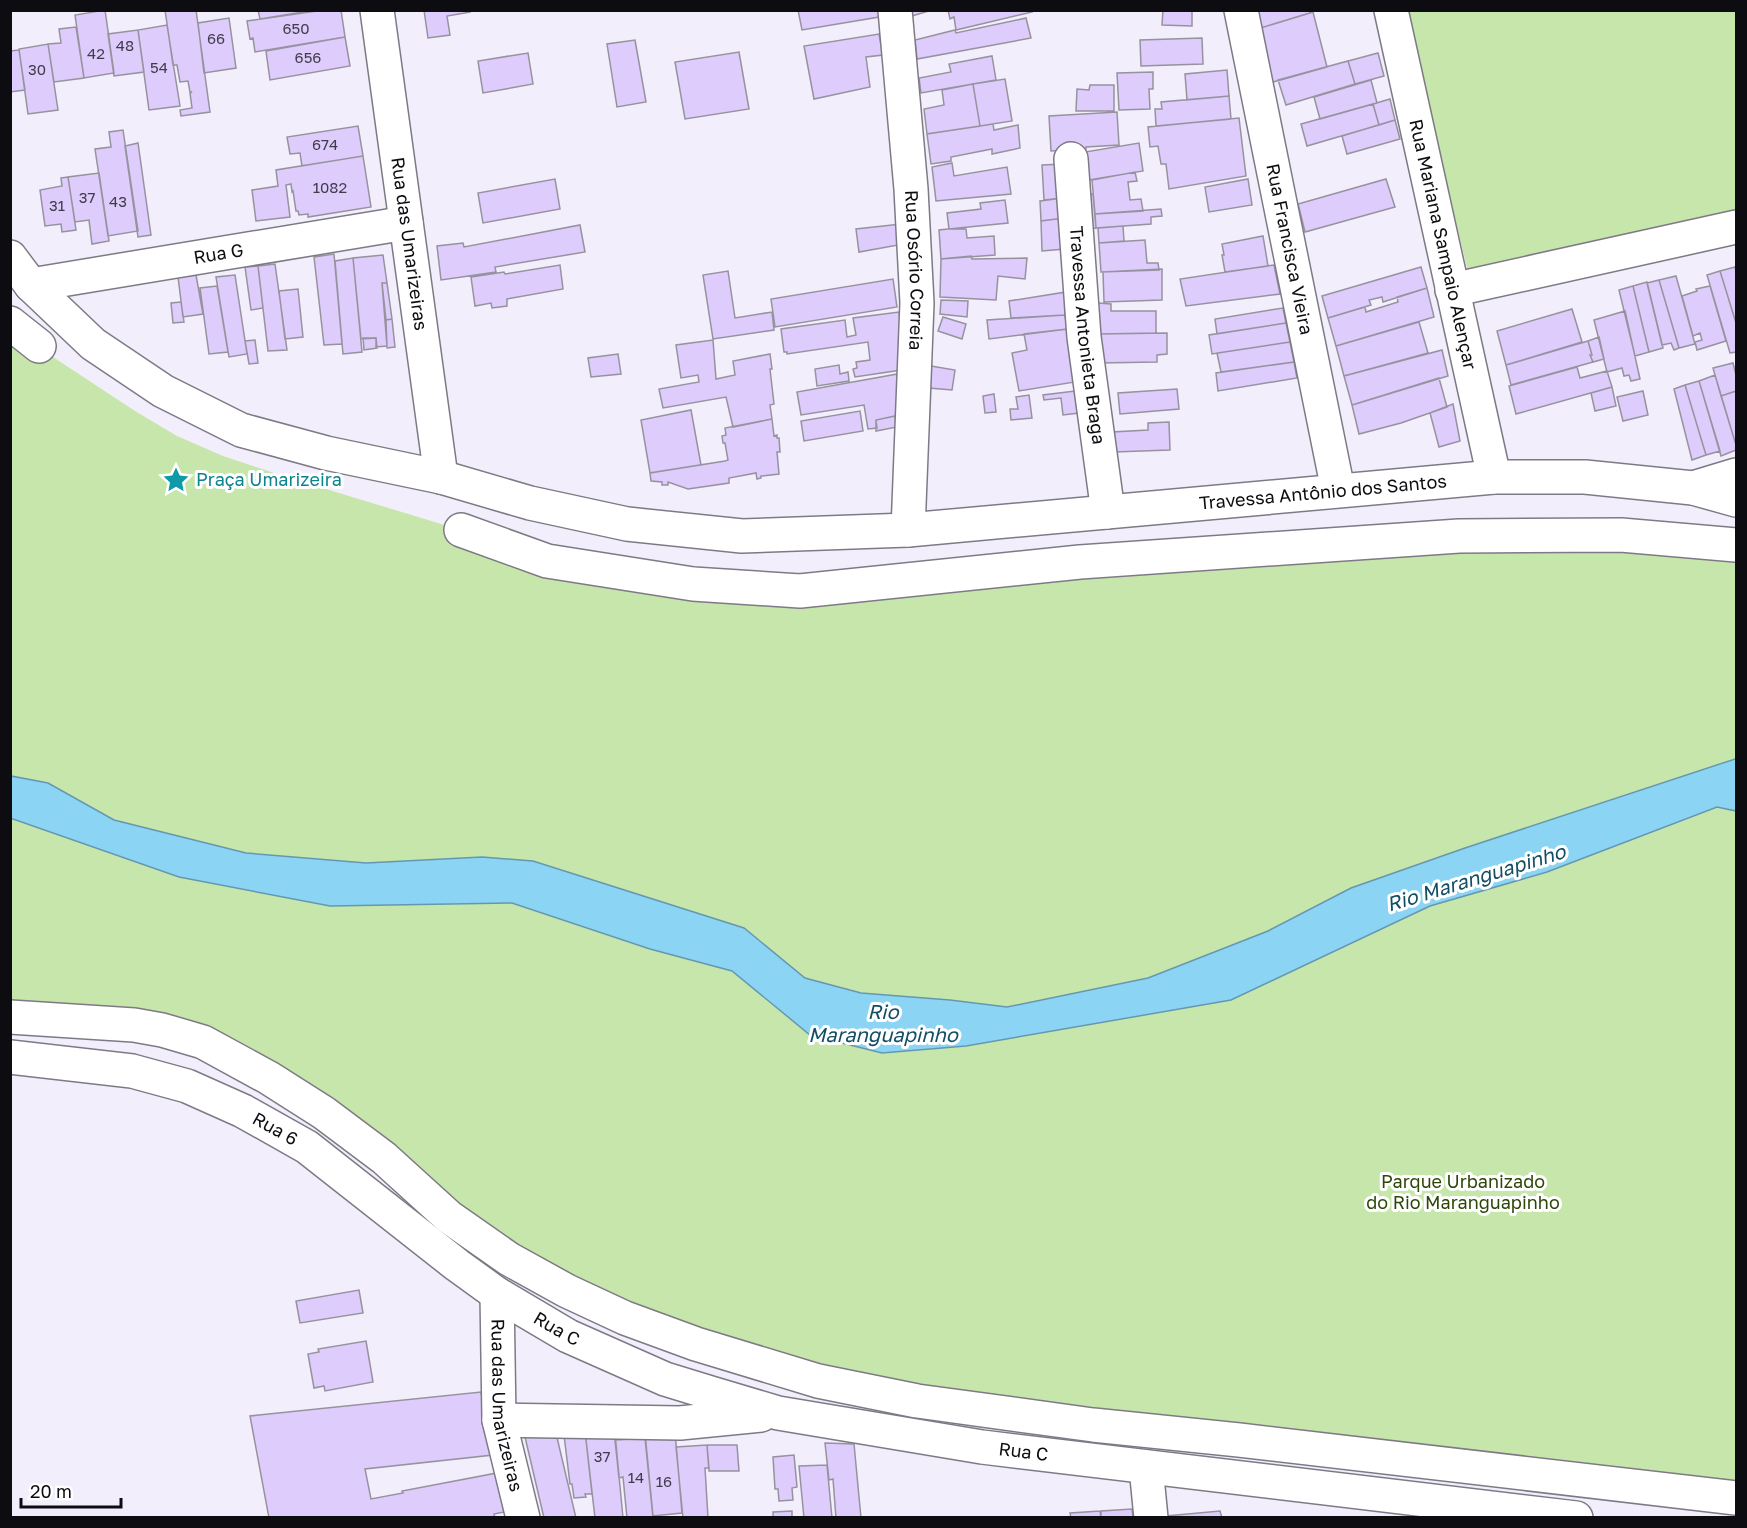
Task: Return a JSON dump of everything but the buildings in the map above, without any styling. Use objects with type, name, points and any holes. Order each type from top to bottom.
[{"type":"street","name":"Rua das Umarizeiras","points":[[377,10],[441,477]]},
{"type":"street","name":"Rua Osório Correia","points":[[896,10],[911,189],[917,303],[908,530]]},
{"type":"street","name":"Rua Francisca Vieira","points":[[1241,10],[1338,490]]},
{"type":"street","name":"Rua Mariana Sampaio Alençar","points":[[1391,10],[1494,477]]},
{"type":"street","name":"Travessa Antonieta Braga","points":[[1071,159],[1084,337],[1108,512]]},
{"type":"street","name":"Rua G","points":[[31,285],[406,223]]},
{"type":"street","points":[[1452,290],[1737,227]]},
{"type":"street","name":"Travessa Antônio dos Santos","points":[[10,257],[31,285],[93,344],[163,391],[241,430],[326,453],[441,477],[530,503],[627,524],[742,536],[908,530],[1494,477],[1585,477],[1693,488],[1737,475]]},
{"type":"street","points":[[10,323],[39,346]]},
{"type":"street","points":[[1693,488],[1737,500]]},
{"type":"street","points":[[461,530],[547,561],[693,584],[800,591],[1080,562],[1460,536],[1621,535],[1737,545]]},
{"type":"street","points":[[10,1017],[134,1025],[162,1030],[203,1042],[269,1078],[324,1113],[384,1158],[449,1217],[509,1259],[567,1291],[625,1318],[686,1340],[818,1381],[917,1401],[1093,1425],[1737,1498]]},
{"type":"street","name":"Rua 6","points":[[10,1057],[132,1071],[187,1086],[243,1111],[307,1147],[497,1294]]},
{"type":"street","name":"Rua das Umarizeiras","points":[[497,1294],[499,1420],[524,1518]]},
{"type":"street","name":"Rua C","points":[[497,1294],[568,1336],[664,1379],[778,1413],[982,1447],[1576,1518]]},
{"type":"street","points":[[499,1420],[680,1423],[778,1413]]},
{"type":"street","points":[[1146,1467],[1151,1518]]},
{"type":"green space","points":[[1405,11],[1736,11],[1736,213],[1469,276]]},
{"type":"green space","points":[[10,323],[56,359],[135,411],[177,436],[223,456],[461,530],[693,584],[1080,562],[1736,545],[1736,760],[1588,807],[1351,888],[1268,931],[1148,978],[1007,1007],[861,993],[805,978],[744,928],[482,857],[366,863],[246,853],[114,820],[48,783],[11,776]]},
{"type":"green space","name":"Parque Urbanizado do Rio Maranguapinho","points":[[1717,806],[1736,811],[1736,1498],[999,1412],[625,1318],[203,1042],[11,1017],[10,818],[179,877],[330,905],[512,903],[650,949],[732,971],[810,1035],[1231,1000],[1430,906],[1547,872]]},
{"type":"water","name":"Rio Maranguapinho","points":[[1735,759],[1736,811],[1717,807],[1547,872],[1430,906],[1231,1000],[966,1046],[882,1053],[810,1035],[732,971],[650,949],[512,903],[330,906],[179,877],[10,818],[11,776],[48,783],[114,820],[246,853],[366,863],[482,857],[533,861],[744,928],[805,978],[861,993],[1007,1007],[1148,978],[1268,931],[1351,888]]},
{"type":"place","name":"Praça Umarizeira","points":[[176,480]]}]
